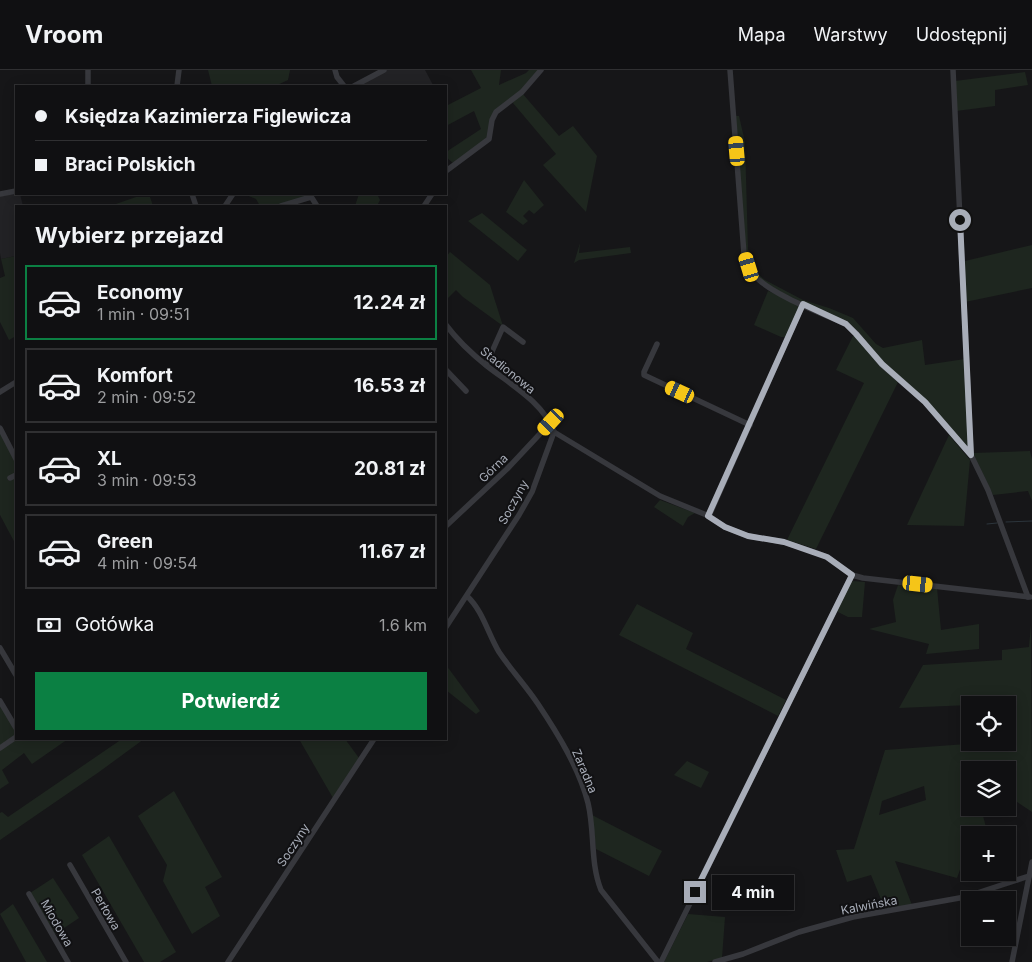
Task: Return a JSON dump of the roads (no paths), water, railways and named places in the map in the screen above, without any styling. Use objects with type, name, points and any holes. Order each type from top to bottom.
[{"type":"street","points":[[88,70],[88,85]]},
{"type":"street","points":[[177,85],[179,70]]},
{"type":"street","points":[[335,70],[337,77],[343,85]]},
{"type":"street","points":[[356,85],[384,70]]},
{"type":"street","points":[[447,170],[489,139],[492,120],[496,112],[522,92],[541,70]]},
{"type":"street","points":[[554,432],[660,496],[708,516],[725,527],[748,536],[784,542],[827,557],[852,575],[863,578],[1030,597],[988,490],[971,455],[925,402],[882,364],[846,324],[768,288],[754,275],[744,254],[730,70]]},
{"type":"street","points":[[953,70],[971,455]]},
{"type":"street","points":[[0,194],[15,191]]},
{"type":"street","points":[[285,205],[310,196]]},
{"type":"street","points":[[708,516],[803,304]]},
{"type":"street","name":"Stadionowa","points":[[447,327],[465,348],[530,400],[551,422],[554,432]]},
{"type":"street","points":[[486,366],[503,327],[523,342]]},
{"type":"street","points":[[658,344],[644,375],[750,425]]},
{"type":"street","points":[[447,371],[466,391]]},
{"type":"street","points":[[0,392],[15,383]]},
{"type":"street","name":"Górna","points":[[447,525],[507,469],[551,422]]},
{"type":"street","points":[[0,428],[15,456]]},
{"type":"street","name":"Soczyny","points":[[447,626],[532,492],[554,432]]},
{"type":"street","points":[[659,962],[852,575]]},
{"type":"street","name":"Zaradna","points":[[467,596],[475,603],[499,652],[538,705],[578,775],[588,803],[592,825],[595,877],[601,890],[659,962]]},
{"type":"street","points":[[0,648],[15,673]]},
{"type":"street","points":[[0,701],[15,726]]},
{"type":"street","points":[[0,748],[15,738]]},
{"type":"street","name":"Soczyny","points":[[228,962],[373,740]]},
{"type":"street","points":[[1012,962],[1032,862]]},
{"type":"street","name":"Perłowa","points":[[70,865],[126,962]]},
{"type":"street","name":"Kalwińska","points":[[715,962],[743,954],[798,932],[868,913],[914,907],[965,897],[1030,876]]},
{"type":"street","name":"Miodowa","points":[[29,894],[68,962]]},
{"type":"waterway","points":[[1006,522],[1032,521]]},
{"type":"waterway","points":[[987,524],[997,523]]}]
